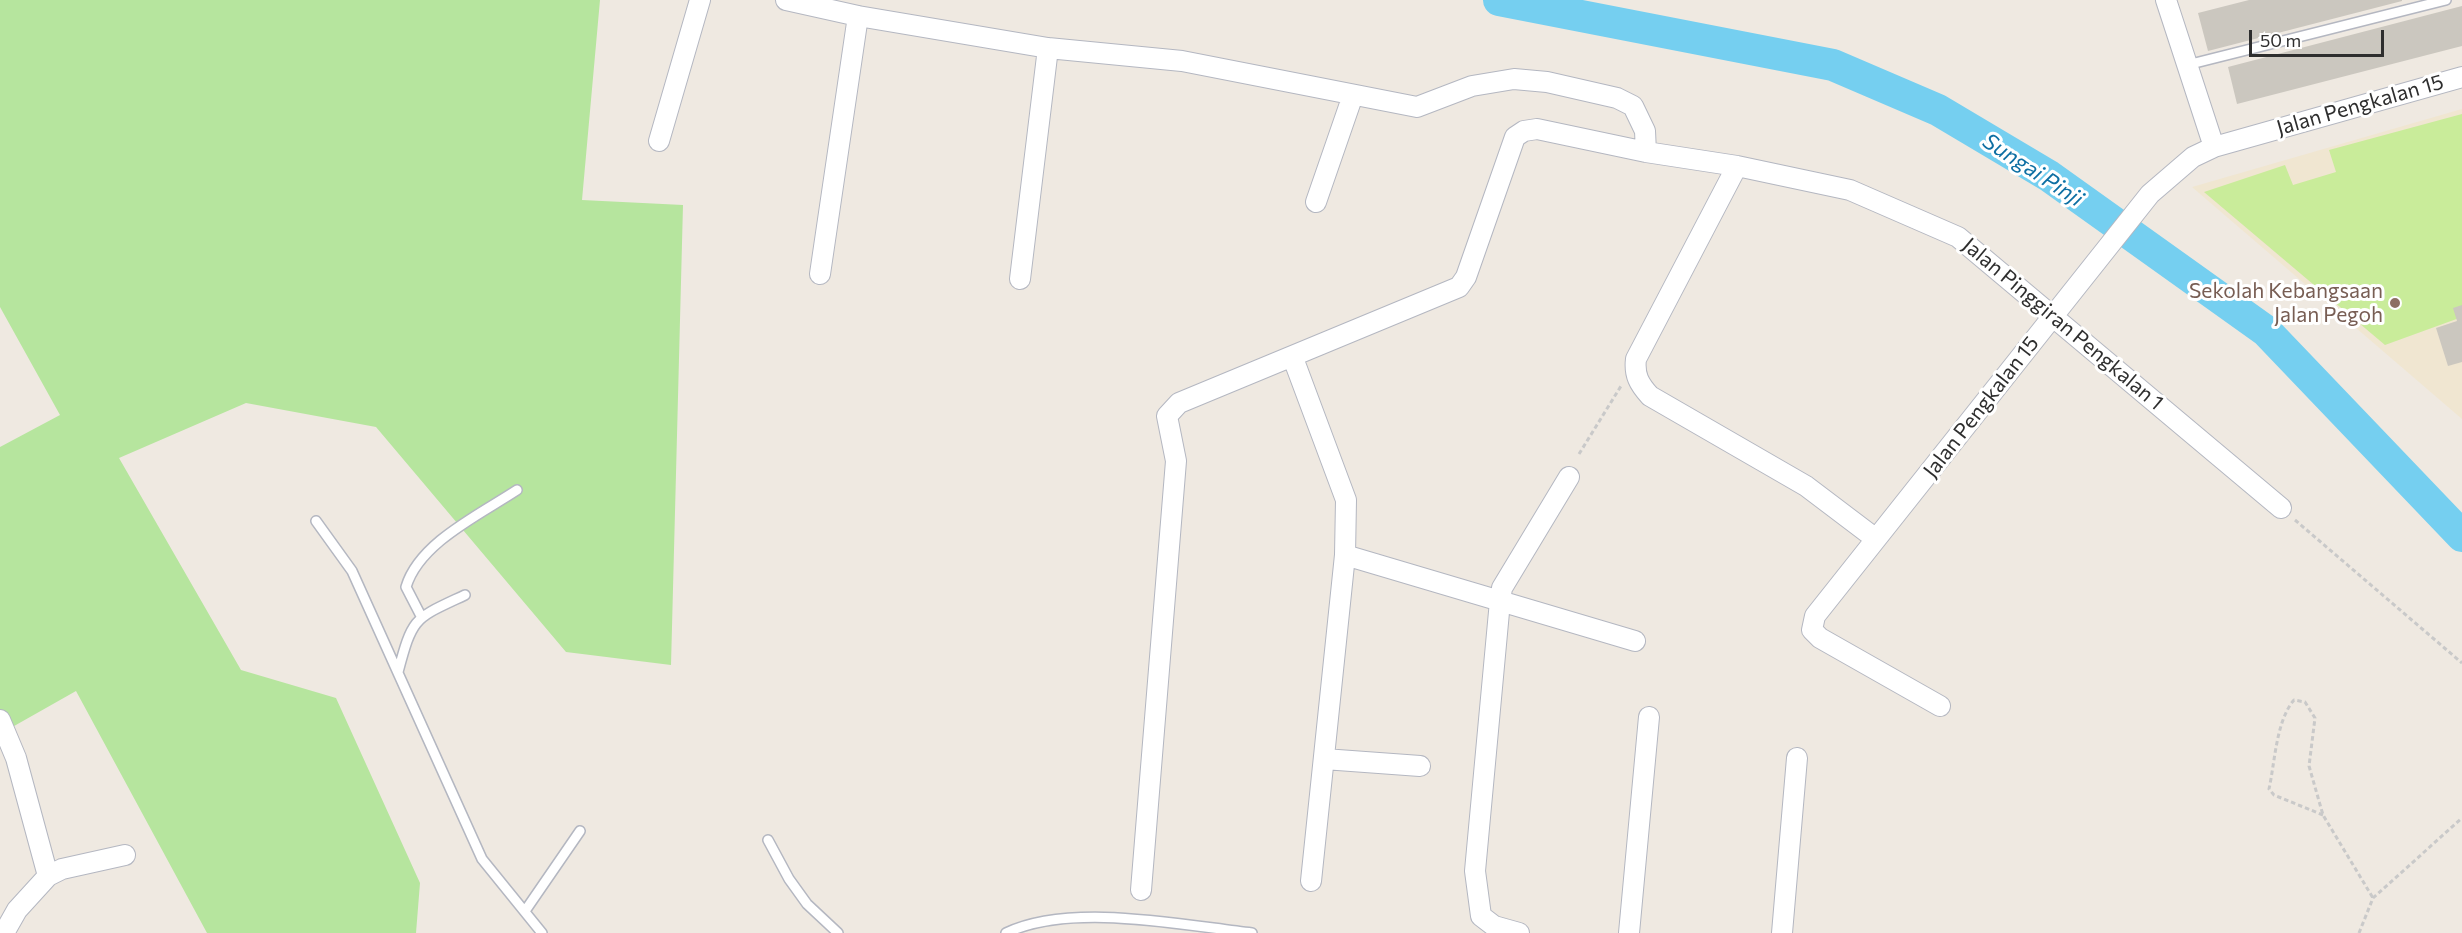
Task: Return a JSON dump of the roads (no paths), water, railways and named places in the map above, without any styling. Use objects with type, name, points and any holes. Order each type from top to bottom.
[{"type":"street","points":[[659,141],[700,0]]},
{"type":"street","points":[[786,0],[858,16],[1047,48],[1182,61],[1417,107],[1472,86],[1514,79],[1547,81],[1617,98],[1633,106],[1645,131],[1646,152]]},
{"type":"street","points":[[2166,0],[2214,147]]},
{"type":"street","points":[[820,274],[858,16]]},
{"type":"street","points":[[1020,279],[1047,48]]},
{"type":"street","name":"Jalan Pengkalan 15","points":[[1940,706],[1820,638],[1812,630],[1815,616],[2150,194],[2193,157],[2214,147],[2462,76]]},
{"type":"street","points":[[1316,202],[1353,94]]},
{"type":"street","name":"Jalan Pinggiran Pengkalan 1","points":[[1141,890],[1176,461],[1167,416],[1179,403],[1293,358],[1460,287],[1466,277],[1515,137],[1524,132],[1537,129],[1646,152],[1737,166],[1850,190],[1958,237],[2281,508]]},
{"type":"street","points":[[1737,166],[1636,359],[1636,375],[1641,387],[1650,396],[1806,486],[1876,539]]},
{"type":"street","points":[[1293,358],[1346,500],[1345,555],[1311,881]]},
{"type":"street","points":[[1519,933],[1494,926],[1481,916],[1477,906],[1475,871],[1478,830],[1500,601],[1502,588],[1569,477]]},
{"type":"street","points":[[1345,555],[1635,641]]},
{"type":"street","points":[[1629,933],[1648,717]]},
{"type":"street","points":[[0,720],[16,758],[48,876]]},
{"type":"street","points":[[1782,933],[1797,758]]},
{"type":"street","points":[[1324,759],[1420,766]]},
{"type":"street","points":[[4,933],[17,910],[48,876],[62,869],[125,855]]},
{"type":"lane","points":[[2187,65],[2446,0]]},
{"type":"lane","points":[[421,616],[406,587],[410,573],[426,551],[517,490]]},
{"type":"lane","points":[[316,521],[352,571],[482,859],[542,933]]},
{"type":"lane","points":[[398,672],[408,634],[421,616],[465,595]]},
{"type":"lane","points":[[525,911],[580,831]]},
{"type":"lane","points":[[768,840],[789,879],[807,904],[838,933]]},
{"type":"lane","points":[[1006,933],[1019,927],[1059,918],[1136,920],[1252,933]]},
{"type":"waterway","name":"Sungai Pinji","points":[[1499,0],[1833,65],[1938,110],[2049,176],[2266,331],[2462,536]]},
{"type":"place","name":"Sekolah Kebangsaan Jalan Pegoh","points":[[2395,303]]}]
